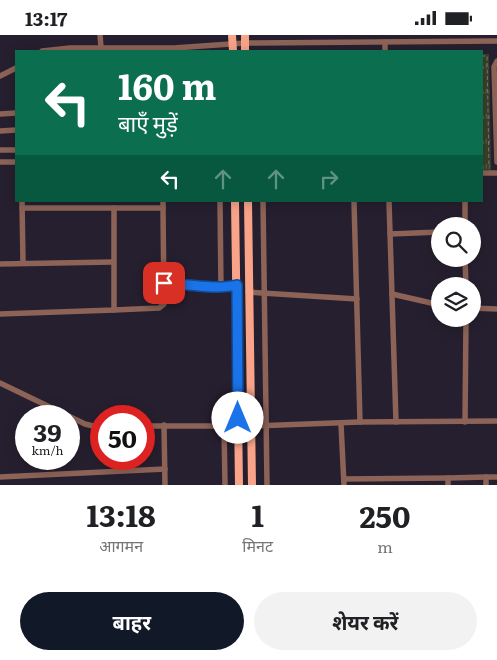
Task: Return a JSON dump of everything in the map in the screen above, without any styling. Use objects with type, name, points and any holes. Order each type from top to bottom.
[{"type":"main road","points":[[232,35],[233,47]]},
{"type":"main road","points":[[235,202],[239,485]]},
{"type":"main road","points":[[248,202],[252,485]]},
{"type":"main road","points":[[238,426],[251,426]]},
{"type":"street","points":[[100,35],[100,47]]},
{"type":"street","points":[[332,35],[332,43]]},
{"type":"street","points":[[56,50],[100,47],[217,48],[233,47],[245,43],[497,41]]},
{"type":"street","points":[[385,42],[386,50]]},
{"type":"street","points":[[351,50],[352,43]]},
{"type":"street","points":[[497,61],[494,67],[497,162]]},
{"type":"street","points":[[0,76],[15,68]]},
{"type":"street","points":[[0,114],[15,113]]},
{"type":"street","points":[[0,131],[15,130]]},
{"type":"street","points":[[0,150],[15,150]]},
{"type":"street","points":[[0,162],[15,162]]},
{"type":"street","points":[[483,173],[497,173]]},
{"type":"street","points":[[22,202],[23,263]]},
{"type":"street","points":[[220,202],[222,289]]},
{"type":"street","points":[[263,202],[266,293],[267,485]]},
{"type":"street","points":[[354,202],[360,422]]},
{"type":"street","points":[[389,202],[396,422]]},
{"type":"street","points":[[465,202],[465,217]]},
{"type":"street","points":[[0,313],[162,307],[164,283],[163,204],[114,208],[22,208]]},
{"type":"street","points":[[114,208],[114,310]]},
{"type":"street","points":[[390,234],[431,232]]},
{"type":"street","points":[[0,263],[114,262]]},
{"type":"street","points":[[164,283],[204,285],[222,289],[237,285]]},
{"type":"street","points":[[248,292],[356,299]]},
{"type":"street","points":[[392,294],[431,304]]},
{"type":"street","points":[[481,308],[497,309]]},
{"type":"street","points":[[465,422],[466,327]]},
{"type":"street","points":[[0,383],[90,425]]},
{"type":"street","points":[[251,426],[360,422],[497,421]]},
{"type":"street","points":[[341,424],[344,482],[412,482],[448,478],[497,477]]},
{"type":"street","points":[[155,425],[238,426]]},
{"type":"street","points":[[164,425],[165,485]]},
{"type":"street","points":[[224,426],[224,485]]},
{"type":"street","points":[[0,477],[165,469]]},
{"type":"street","points":[[486,477],[486,485]]},
{"type":"street","points":[[448,478],[448,485]]},
{"type":"path","points":[[483,56],[487,56],[489,168],[483,168]]},
{"type":"green space","points":[[483,54],[489,54],[491,170],[483,170]]},
{"type":"route","points":[[164,283],[204,285],[222,289],[237,285],[238,418]]}]
